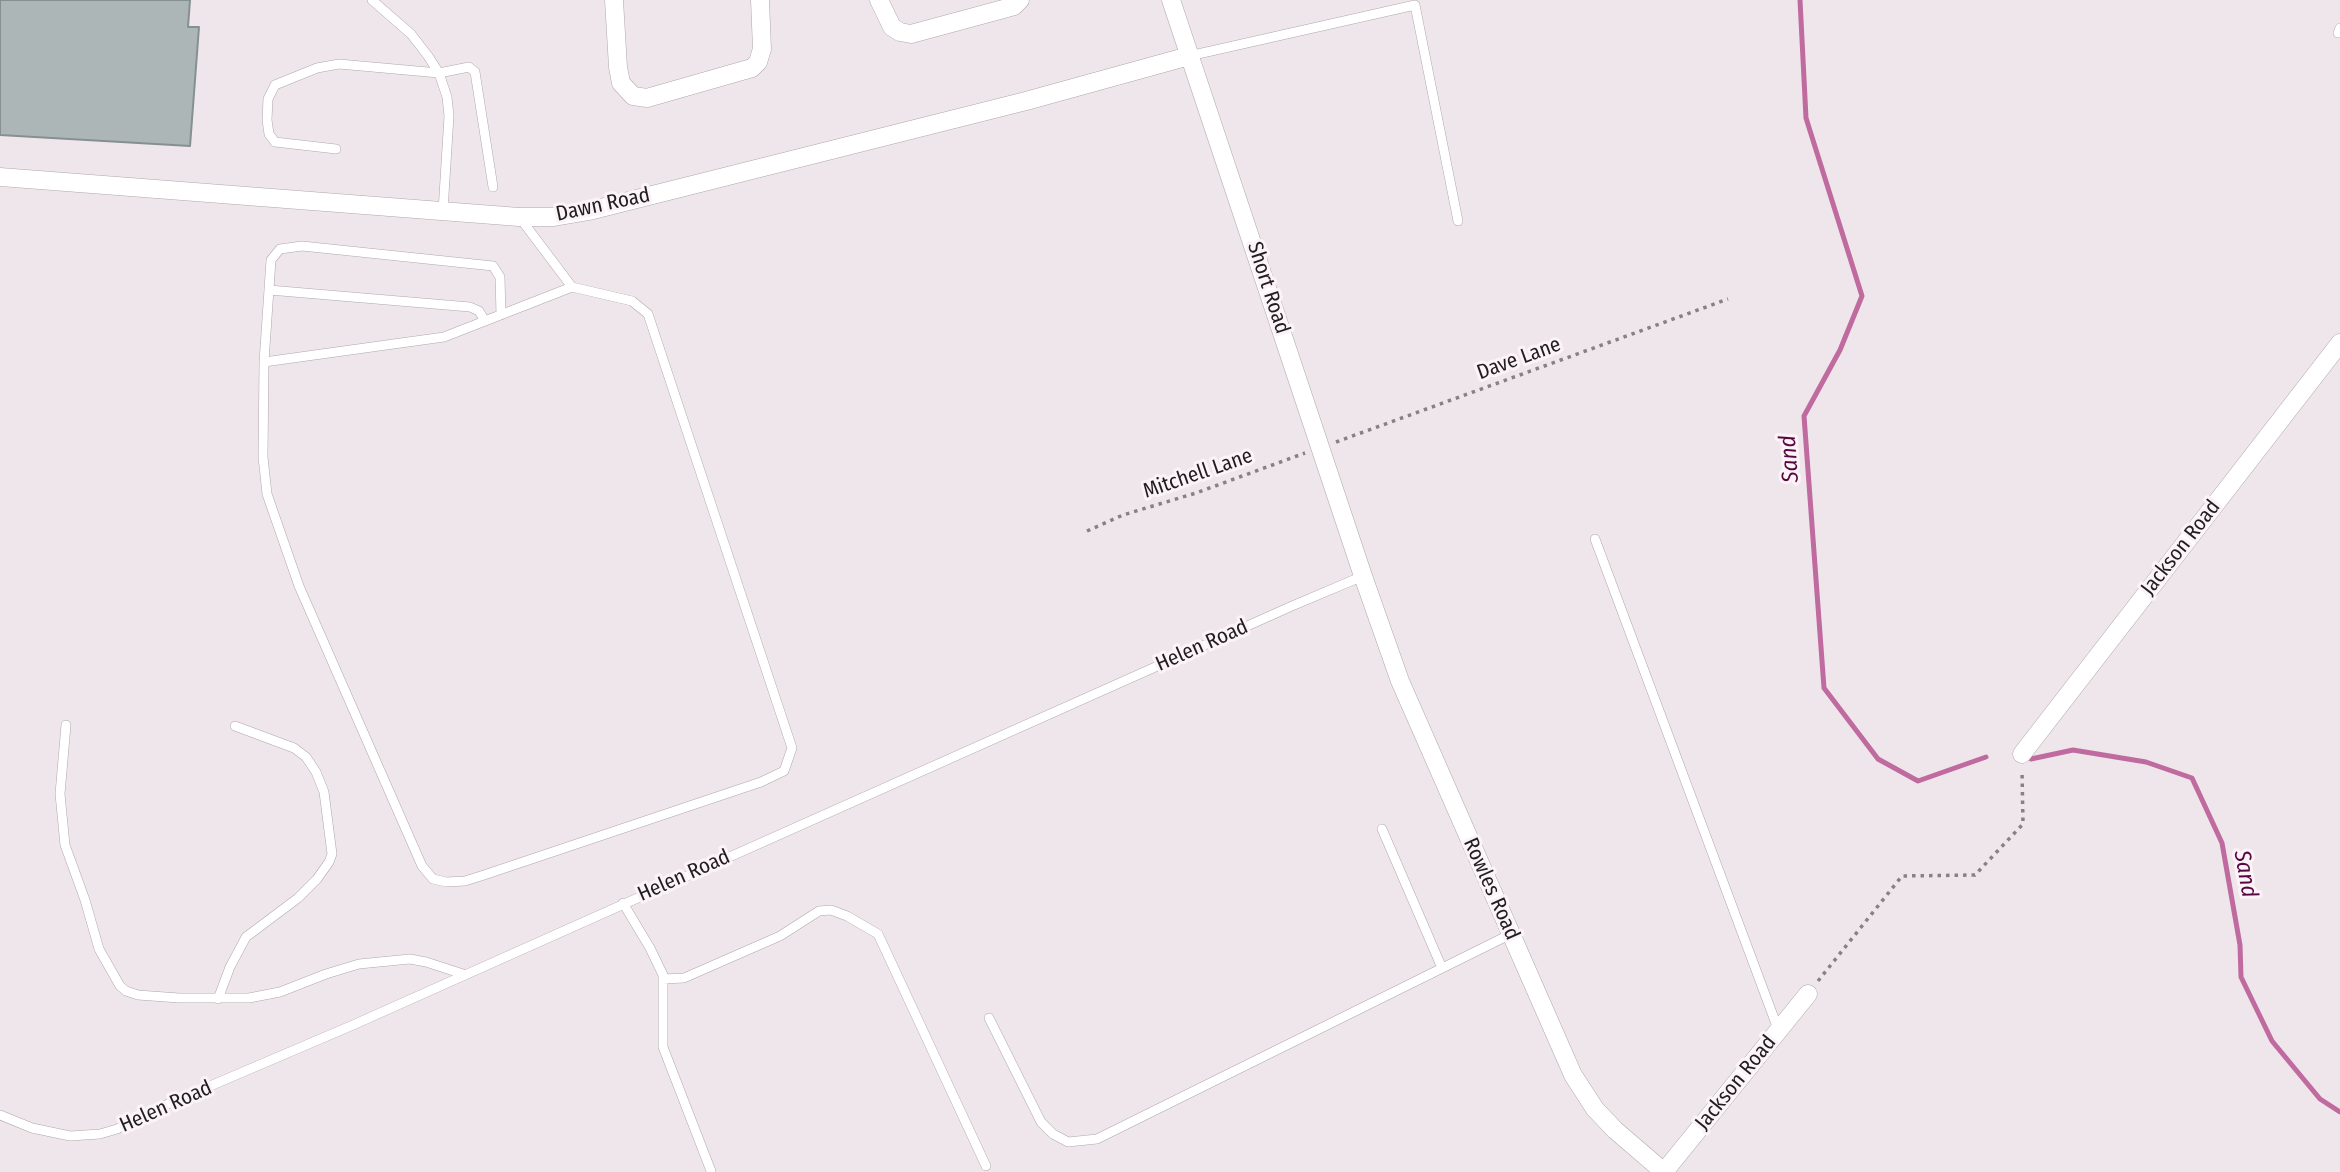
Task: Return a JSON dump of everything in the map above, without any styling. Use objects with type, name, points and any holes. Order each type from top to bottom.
[{"type":"street","points":[[614,0],[621,83],[633,96],[647,98],[752,68],[758,62],[762,49],[760,0]]},
{"type":"street","points":[[879,0],[892,27],[911,34],[1014,6],[1020,0]]},
{"type":"street","name":"Short Road","points":[[1171,0],[1363,576]]},
{"type":"street","name":"Dawn Road","points":[[0,177],[519,217],[554,217],[589,211],[1026,102],[1189,57]]},
{"type":"street","name":"Jackson Road","points":[[2022,754],[2340,343]]},
{"type":"street","name":"Rowles Road","points":[[1363,576],[1400,681],[1573,1075],[1589,1103],[1615,1130],[1664,1172]]},
{"type":"street","name":"Jackson Road","points":[[1664,1172],[1808,994]]},
{"type":"lane","points":[[372,0],[411,34],[439,73],[447,97],[449,116],[443,211]]},
{"type":"lane","points":[[1189,57],[1415,5],[1458,221]]},
{"type":"lane","points":[[336,149],[275,142],[268,134],[267,120],[268,99],[275,85],[317,68],[339,64],[439,73],[469,67],[475,72],[493,187]]},
{"type":"lane","points":[[519,217],[572,287]]},
{"type":"lane","points":[[264,362],[444,337],[501,315],[572,287],[632,301],[648,314],[792,748],[784,771],[761,782],[465,881],[446,882],[433,879],[422,866],[299,586],[267,494],[263,457],[264,362],[271,260],[281,249],[302,246],[494,266],[500,277],[501,315]]},
{"type":"lane","points":[[269,290],[470,307],[479,311],[485,321]]},
{"type":"lane","points":[[1595,539],[1779,1030]]},
{"type":"lane","name":"Helen Road","points":[[0,1115],[32,1128],[66,1136],[88,1136],[111,1131],[1363,576]]},
{"type":"lane","points":[[66,725],[60,794],[65,845],[99,949],[126,991],[138,995],[248,998],[280,992],[359,964],[410,959],[463,974]]},
{"type":"lane","points":[[218,999],[230,967],[246,937],[298,898],[317,878],[332,854],[324,792],[306,757],[293,748],[235,726]]},
{"type":"lane","points":[[1382,829],[1442,968]]},
{"type":"lane","points":[[623,903],[650,948],[663,979],[663,1047],[711,1171]]},
{"type":"lane","points":[[663,979],[684,978],[780,936],[819,911],[831,910],[847,916],[878,934],[986,1166]]},
{"type":"lane","points":[[989,1018],[1041,1122],[1053,1134],[1068,1142],[1097,1139],[1511,934]]},
{"type":"path","name":"Dave Lane","points":[[1320,447],[1728,299]]},
{"type":"path","name":"Mitchell Lane","points":[[1087,531],[1123,515],[1196,493],[1320,447]]},
{"type":"path","points":[[1808,994],[1902,876],[1975,875],[2023,824],[2022,754]]},
{"type":"building","points":[[0,0],[190,0],[188,27],[199,27],[190,146],[0,135]]},
{"type":"waterway","name":"Sand","points":[[1800,0],[1806,118],[1862,296],[1840,350],[1804,416],[1824,688],[1878,759],[1918,781],[1986,757]]},
{"type":"waterway","name":"Sand","points":[[2031,759],[2073,750],[2146,762],[2192,778],[2222,843],[2240,945],[2241,977],[2272,1041],[2320,1099],[2340,1112]]}]
